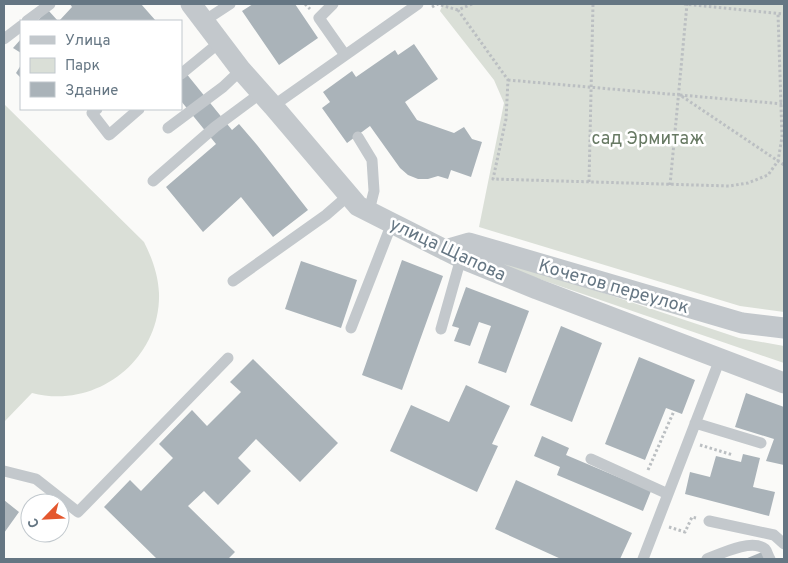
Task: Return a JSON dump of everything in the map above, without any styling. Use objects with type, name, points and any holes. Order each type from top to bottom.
[{"type":"street","name":"улица Щапова","points":[[191,4],[241,70],[358,206],[453,254],[537,289],[784,383]]},
{"type":"street","name":"Кочетов переулок","points":[[453,254],[469,243],[742,323],[784,328]]},
{"type":"lane","points":[[28,20],[50,4]]},
{"type":"lane","points":[[204,21],[230,4]]},
{"type":"lane","points":[[333,4],[319,18],[345,55]]},
{"type":"lane","points":[[153,182],[221,122],[267,99],[345,55],[418,4]]},
{"type":"lane","points":[[4,39],[20,27]]},
{"type":"lane","points":[[182,73],[220,42]]},
{"type":"lane","points":[[168,128],[223,87],[241,70]]},
{"type":"lane","points":[[96,110],[92,113],[108,135],[138,110]]},
{"type":"lane","points":[[358,137],[372,160],[374,190],[369,211]]},
{"type":"lane","points":[[233,281],[326,215],[349,195]]},
{"type":"lane","points":[[351,328],[392,223]]},
{"type":"lane","points":[[440,329],[453,254]]},
{"type":"lane","points":[[4,471],[36,479],[78,512],[228,358]]},
{"type":"lane","points":[[643,559],[720,359]]},
{"type":"lane","points":[[696,423],[761,444]]},
{"type":"lane","points":[[591,459],[668,494]]},
{"type":"lane","points":[[709,521],[774,535],[784,544]]},
{"type":"lane","points":[[707,559],[740,546],[761,547],[766,550],[770,559]]},
{"type":"path","points":[[472,4],[458,10],[508,80],[506,119],[494,179],[670,185],[730,186],[748,183],[768,175],[778,161],[783,137],[778,13]]},
{"type":"path","points":[[589,182],[593,4]]},
{"type":"path","points":[[670,185],[680,95],[686,4],[784,14]]},
{"type":"path","points":[[508,80],[783,104]]},
{"type":"path","points":[[680,95],[784,165]]},
{"type":"path","points":[[643,482],[674,411]]},
{"type":"path","points":[[688,442],[733,456]]},
{"type":"path","points":[[658,522],[685,532],[692,517],[709,521]]},
{"type":"green space","name":"сад Эрмитаж","points":[[443,4],[784,4],[784,312],[740,306],[479,227],[504,103],[494,80],[440,11]]},
{"type":"green space","points":[[4,104],[144,242],[154,266],[159,293],[157,317],[149,339],[137,359],[120,374],[101,386],[79,394],[56,396],[32,393],[4,422]]},
{"type":"green space","points":[[495,257],[739,338],[784,346],[784,363],[493,263]]},
{"type":"building","points":[[70,4],[141,4],[155,20],[60,20],[72,7]]},
{"type":"building","points":[[253,4],[295,4],[318,38],[279,65],[242,11]]},
{"type":"building","points":[[48,10],[57,20],[38,20]]},
{"type":"building","points":[[20,40],[20,52],[13,48]]},
{"type":"building","points":[[414,44],[438,79],[405,102],[417,120],[454,133],[464,127],[472,139],[482,142],[471,177],[451,170],[448,179],[438,176],[418,179],[408,175],[400,168],[370,126],[347,143],[322,108],[330,102],[323,92],[352,71],[356,77],[395,50],[398,55]]},
{"type":"building","points":[[20,67],[20,77],[16,73]]},
{"type":"building","points":[[182,68],[232,130],[239,124],[308,210],[273,237],[241,197],[203,232],[166,187],[216,144],[182,102]]},
{"type":"building","points":[[402,260],[443,276],[402,390],[362,375]]},
{"type":"building","points":[[301,261],[357,280],[341,328],[285,309]]},
{"type":"building","points":[[466,287],[529,311],[506,373],[478,363],[491,326],[479,322],[470,346],[454,341],[459,328],[452,326]]},
{"type":"building","points":[[561,326],[602,343],[572,422],[530,405]]},
{"type":"building","points":[[639,357],[695,380],[682,414],[666,408],[645,460],[605,444]]},
{"type":"building","points":[[253,359],[338,443],[300,482],[256,439],[238,458],[251,471],[218,505],[204,491],[188,506],[235,552],[228,559],[157,559],[104,507],[130,480],[141,491],[173,458],[159,444],[192,410],[207,426],[241,392],[230,382]]},
{"type":"building","points":[[466,385],[510,406],[492,444],[498,446],[477,492],[390,451],[411,405],[449,422]]},
{"type":"building","points":[[746,393],[784,407],[784,465],[766,461],[774,439],[735,427]]},
{"type":"building","points":[[542,436],[569,448],[566,455],[651,491],[643,511],[557,475],[560,467],[534,456]]},
{"type":"building","points":[[743,454],[760,458],[753,487],[775,492],[769,516],[685,494],[690,472],[710,477],[716,456],[741,462]]},
{"type":"building","points":[[516,480],[632,533],[620,559],[561,559],[495,529]]},
{"type":"building","points":[[4,500],[19,512],[4,533]]},
{"type":"building","points":[[762,552],[765,559],[745,559]]}]
